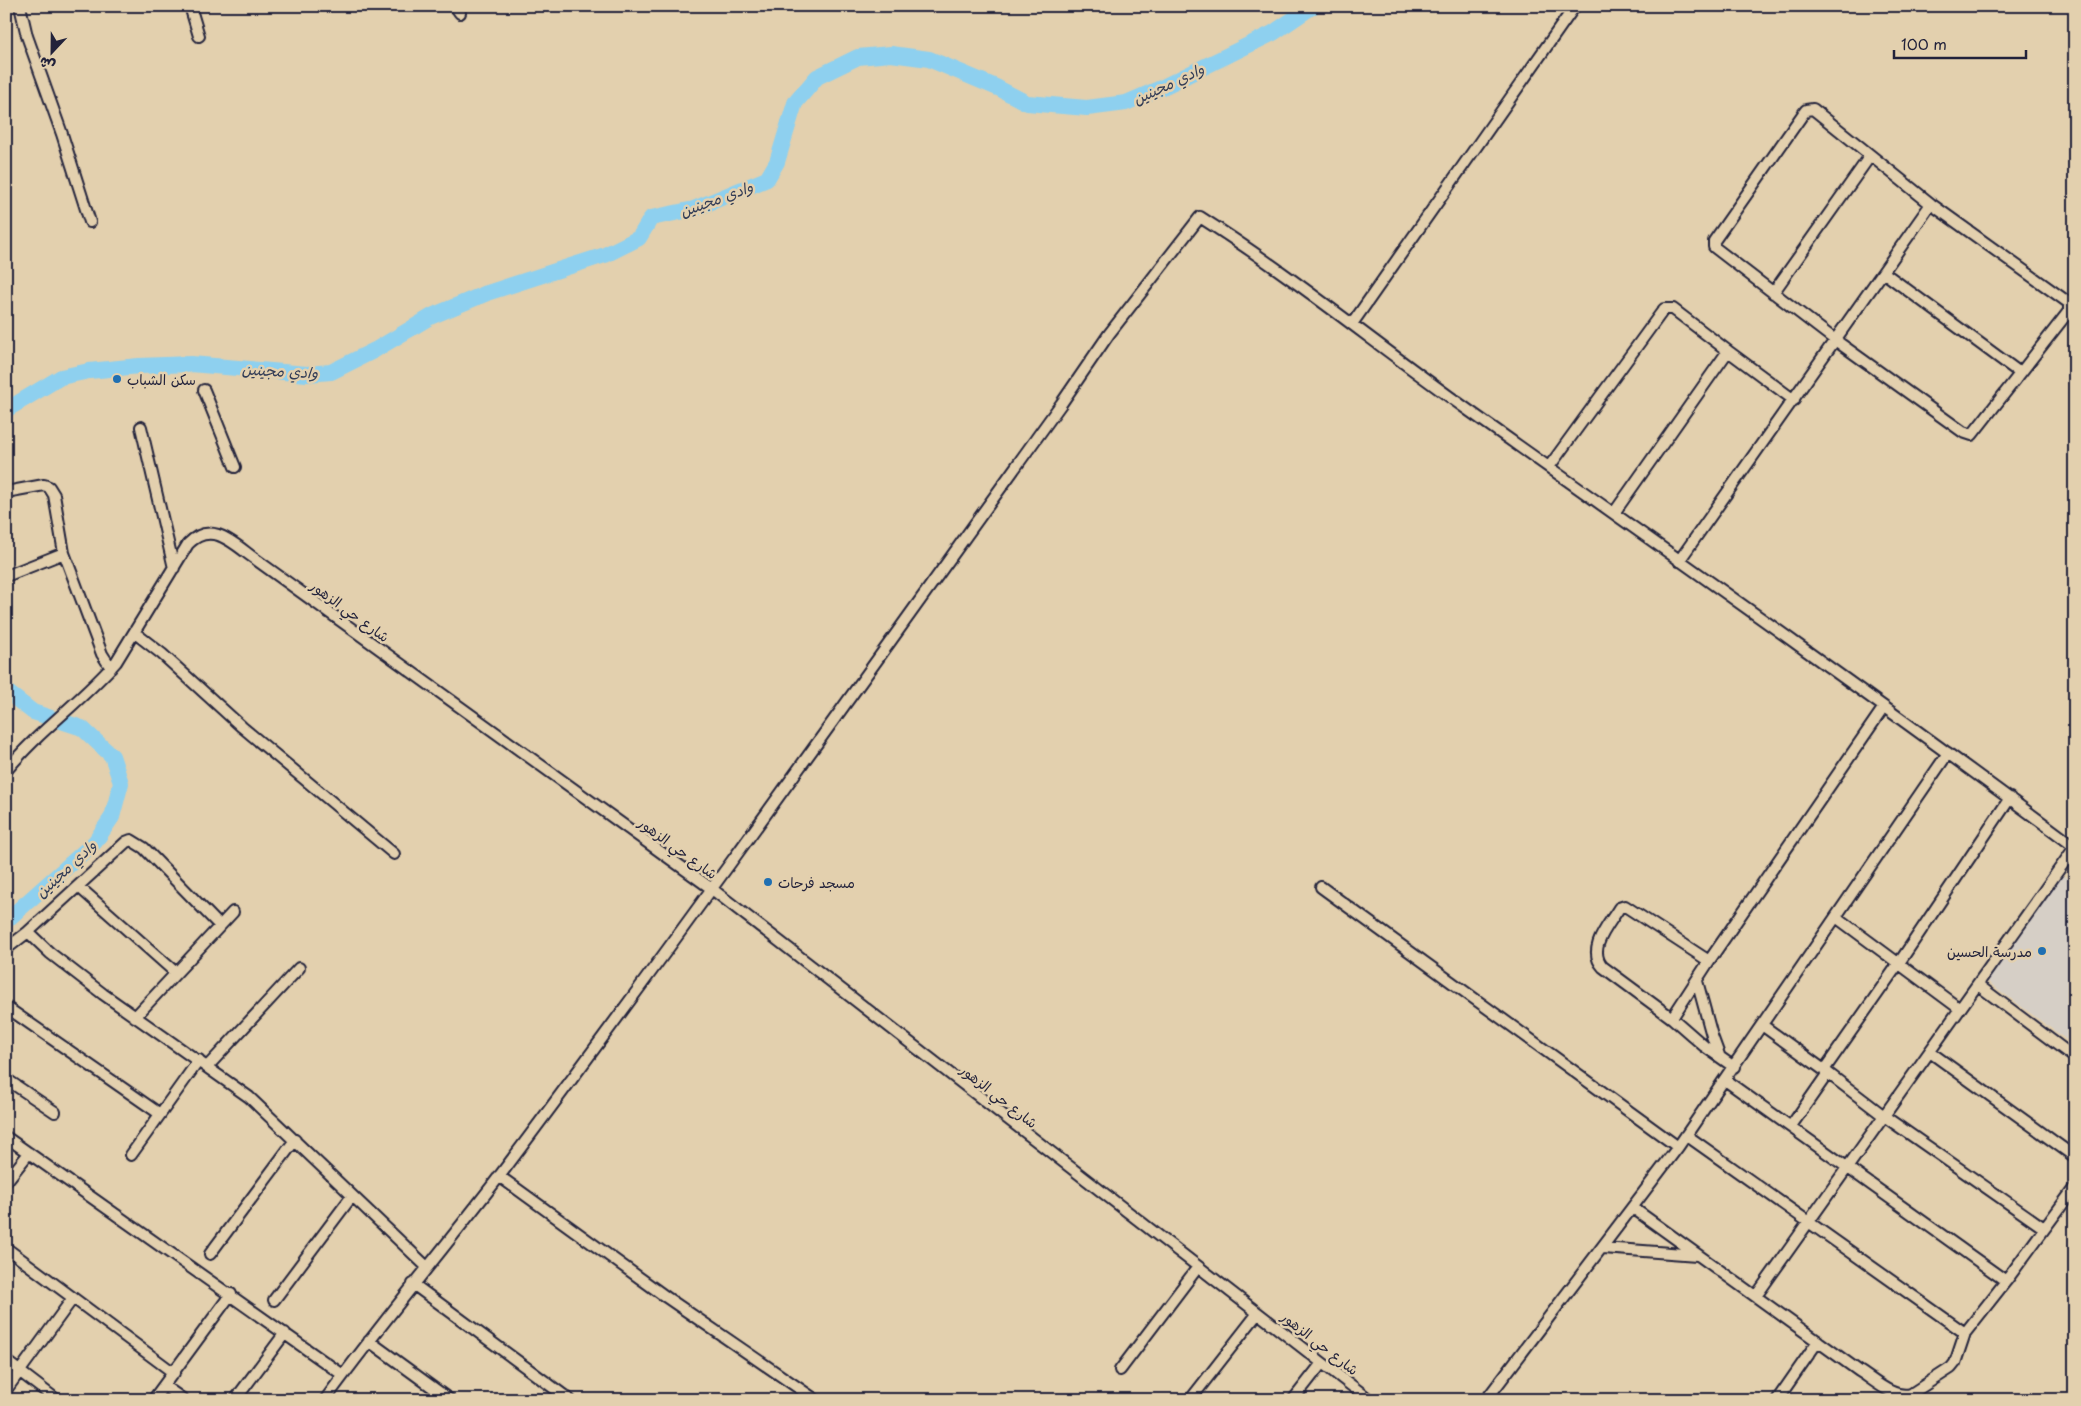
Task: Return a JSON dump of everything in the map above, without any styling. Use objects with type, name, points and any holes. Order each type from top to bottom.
[{"type":"street","points":[[20,6],[27,36],[62,134],[90,222]]},
{"type":"street","points":[[190,6],[199,36]]},
{"type":"street","points":[[1352,324],[1575,6]]},
{"type":"street","points":[[1810,109],[1818,112],[1870,156],[1931,204],[2069,304],[2069,311],[1974,433],[1970,435],[1835,340],[1717,251],[1713,245],[1803,114],[1810,109]]},
{"type":"street","points":[[1773,293],[1870,156]]},
{"type":"street","points":[[1679,561],[1931,204]]},
{"type":"street","points":[[326,1399],[413,1284],[499,1176],[712,889],[1061,404],[1109,334],[1200,217],[1230,236],[1466,409],[1948,753],[2075,847],[1756,1296]]},
{"type":"street","points":[[1883,272],[2020,373]]},
{"type":"street","points":[[1549,467],[1664,309],[1673,308],[1794,400]]},
{"type":"street","points":[[1614,513],[1728,351]]},
{"type":"street","points":[[204,390],[235,466]]},
{"type":"street","points":[[140,426],[174,568]]},
{"type":"street","points":[[6,492],[44,485],[49,487],[54,495],[64,553],[102,654],[111,668]]},
{"type":"street","name":"شارع حي الزهور","points":[[6,771],[21,753],[111,668],[134,634],[188,544],[198,535],[217,534],[232,542],[712,889],[1370,1400]]},
{"type":"street","points":[[6,576],[64,553]]},
{"type":"street","points":[[134,634],[162,654],[242,727],[394,854]]},
{"type":"street","points":[[1672,1018],[1709,961],[1884,707]]},
{"type":"street","points":[[1486,1400],[1678,1147],[1948,753]]},
{"type":"street","points":[[1791,1126],[2010,798]]},
{"type":"street","points":[[6,949],[28,932],[126,842],[131,840],[144,848],[220,926]]},
{"type":"street","points":[[79,886],[176,973]]},
{"type":"street","points":[[1321,887],[1678,1147]]},
{"type":"street","points":[[1709,961],[1625,906],[1619,908],[1596,948],[1597,961],[1603,967],[1672,1018],[1704,1046],[1734,1067]]},
{"type":"street","points":[[135,1016],[233,912]]},
{"type":"street","points":[[1836,917],[1960,1009]]},
{"type":"street","points":[[28,932],[50,953],[249,1097],[427,1267]]},
{"type":"street","points":[[131,1155],[160,1114],[204,1063],[299,968]]},
{"type":"street","points":[[1697,980],[1719,1055]]},
{"type":"street","points":[[1978,985],[2075,1058]]},
{"type":"street","points":[[6,1008],[160,1114]]},
{"type":"street","points":[[1762,1025],[1884,1116],[2044,1228]]},
{"type":"street","points":[[1930,1052],[2075,1157]]},
{"type":"street","points":[[6,1079],[54,1112]]},
{"type":"street","points":[[1725,1080],[2006,1282]]},
{"type":"street","points":[[1686,1135],[1965,1333]]},
{"type":"street","points":[[6,1137],[231,1294],[343,1375]]},
{"type":"street","points":[[210,1254],[295,1140]]},
{"type":"street","points":[[6,1182],[29,1153]]},
{"type":"street","points":[[499,1176],[666,1297],[816,1400]]},
{"type":"street","points":[[1633,1208],[1890,1391],[1904,1396],[1911,1394],[1951,1368],[1955,1363],[1965,1333],[2006,1282],[2075,1187]]},
{"type":"street","points":[[274,1300],[352,1196]]},
{"type":"street","points":[[6,1248],[174,1372]]},
{"type":"street","points":[[1603,1248],[1697,1255]]},
{"type":"street","points":[[1120,1370],[1198,1267]]},
{"type":"street","points":[[413,1284],[570,1400]]},
{"type":"street","points":[[153,1400],[231,1294]]},
{"type":"street","points":[[6,1390],[73,1298]]},
{"type":"street","points":[[1190,1400],[1258,1313]]},
{"type":"street","points":[[235,1400],[285,1333]]},
{"type":"street","points":[[369,1341],[450,1400]]},
{"type":"street","points":[[1777,1400],[1818,1341]]},
{"type":"street","points":[[6,1361],[57,1400]]},
{"type":"street","points":[[1293,1400],[1322,1362]]},
{"type":"street","points":[[164,1386],[184,1400]]},
{"type":"shaded area","name":"مدرسة الحسين","points":[[2062,875],[2075,883],[2075,1046],[1987,981]]},
{"type":"waterway","name":"وادي مجينين","points":[[6,410],[61,377],[89,371],[139,366],[191,364],[307,374],[331,372],[375,350],[432,316],[487,293],[605,255],[639,238],[651,218],[694,209],[767,179],[777,162],[795,103],[817,77],[858,57],[891,54],[929,59],[998,88],[1027,103],[1087,108],[1126,103],[1163,87],[1273,33],[1313,6]]},
{"type":"waterway","name":"وادي مجينين","points":[[6,691],[33,712],[82,728],[112,756],[121,783],[112,817],[95,842],[6,921]]},
{"type":"place","name":"سكن الشباب","points":[[117,379]]},
{"type":"place","name":"مسجد فرحات","points":[[768,882]]},
{"type":"place","name":"مدرسة الحسين","points":[[2042,951]]}]
